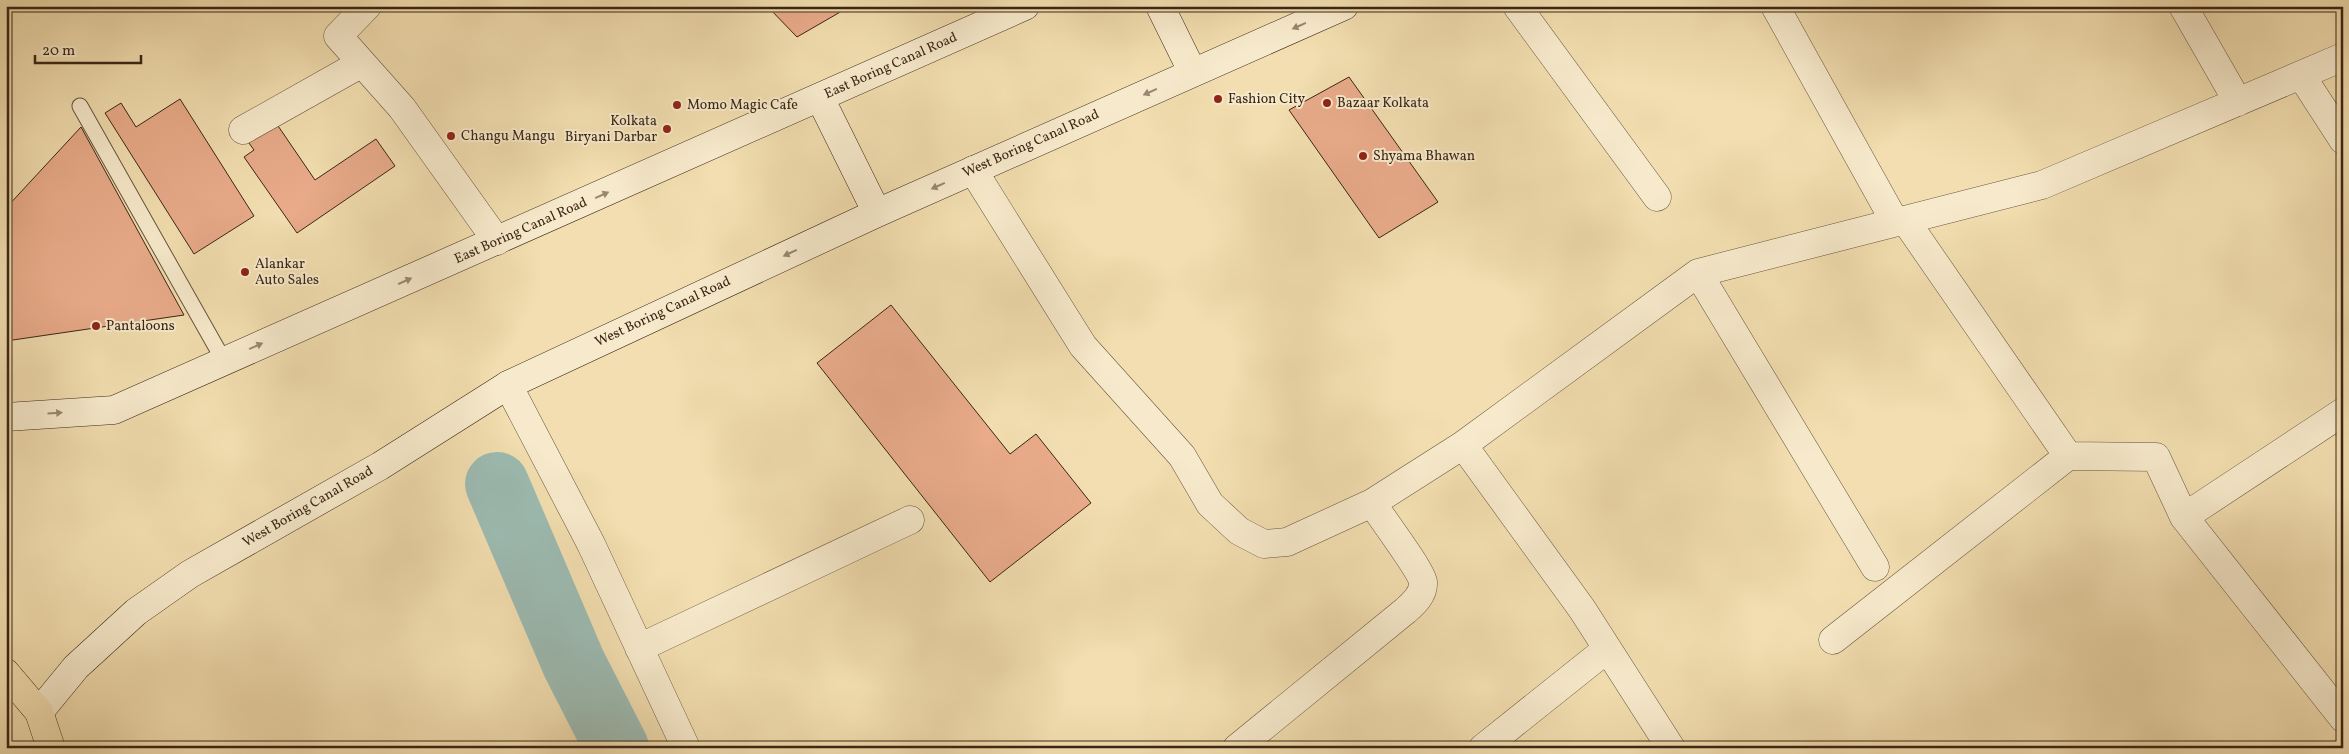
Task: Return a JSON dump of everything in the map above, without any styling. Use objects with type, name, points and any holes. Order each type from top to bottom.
[{"type":"main road","points":[[6,673],[39,712],[51,748]]},
{"type":"street","points":[[367,6],[338,36],[402,108],[497,241]]},
{"type":"street","name":"East Boring Canal Road","points":[[6,417],[114,410],[1025,6]]},
{"type":"street","points":[[1160,6],[1193,73]]},
{"type":"street","name":"West Boring Canal Road","points":[[39,712],[76,667],[136,612],[190,574],[380,466],[508,385],[877,212],[1344,6]]},
{"type":"street","points":[[1517,6],[1657,197]]},
{"type":"street","points":[[1775,6],[1900,221],[2068,456]]},
{"type":"street","points":[[2184,6],[2238,102]]},
{"type":"street","points":[[972,170],[1083,346],[1182,456],[1210,504],[1239,531],[1264,544],[1287,542],[1372,503],[1463,445],[1698,273],[2042,185],[2343,58]]},
{"type":"street","points":[[244,130],[362,63]]},
{"type":"street","points":[[2301,75],[2343,140]]},
{"type":"street","points":[[820,98],[877,212]]},
{"type":"street","points":[[1698,273],[1875,567]]},
{"type":"street","points":[[508,385],[591,544],[686,748]]},
{"type":"street","points":[[2184,517],[2343,412]]},
{"type":"street","points":[[1463,445],[1582,609],[1671,748]]},
{"type":"street","points":[[1833,640],[2068,456],[2156,457],[2184,517],[2343,718]]},
{"type":"street","points":[[1237,748],[1405,611],[1422,592],[1423,582],[1417,569],[1372,503]]},
{"type":"street","points":[[639,648],[910,520]]},
{"type":"street","points":[[1483,748],[1607,649]]},
{"type":"lane","points":[[80,106],[224,361]]},
{"type":"building","points":[[767,6],[839,6],[842,11],[797,37]]},
{"type":"building","name":"Shyama Bhawan","points":[[1349,77],[1438,202],[1379,238],[1289,110]]},
{"type":"building","points":[[180,99],[254,216],[194,254],[105,113],[121,103],[136,127]]},
{"type":"building","points":[[274,120],[315,180],[376,139],[395,166],[297,233],[244,157],[254,150],[246,139]]},
{"type":"building","points":[[81,127],[184,315],[6,341],[6,208]]},
{"type":"building","points":[[891,305],[1010,454],[1036,434],[1091,503],[990,582],[817,363]]},
{"type":"waterway","points":[[497,484],[574,664],[617,748]]},
{"type":"place","name":"Fashion City","points":[[1218,99]]},
{"type":"place","name":"Bazaar Kolkata","points":[[1327,103]]},
{"type":"place","name":"Momo Magic Cafe","points":[[677,105]]},
{"type":"place","name":"Kolkata Biryani Darbar","points":[[667,129]]},
{"type":"place","name":"Changu Mangu","points":[[451,136]]},
{"type":"place","name":"Shyama Bhawan","points":[[1363,156]]},
{"type":"place","name":"Alankar Auto Sales","points":[[245,272]]},
{"type":"place","name":"Pantaloons","points":[[96,326]]}]
